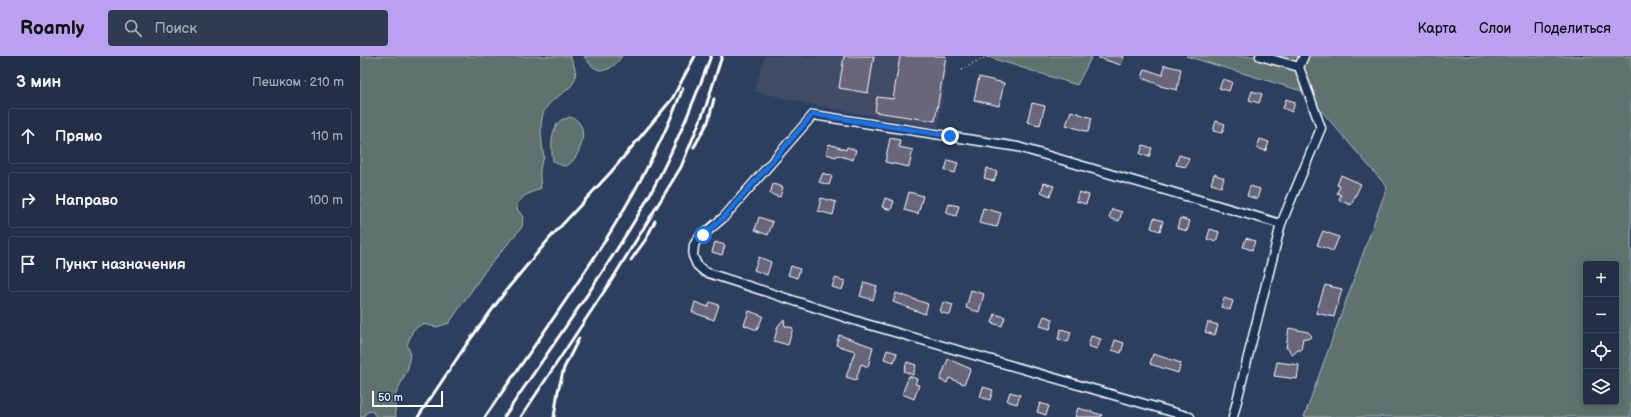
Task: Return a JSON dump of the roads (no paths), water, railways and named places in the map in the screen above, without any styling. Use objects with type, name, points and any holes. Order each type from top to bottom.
[{"type":"street","points":[[1260,56],[1299,67]]},
{"type":"street","points":[[1233,417],[1281,224],[1321,128],[1299,67],[1304,56]]},
{"type":"street","points":[[1190,417],[863,323],[705,272],[697,266],[693,256],[694,245],[697,240],[724,217],[813,114],[1018,147],[1281,224]]},
{"type":"railway","points":[[418,417],[466,345],[508,288],[549,239],[611,172],[672,99],[695,56]]},
{"type":"railway","points":[[504,417],[593,286],[644,205],[680,132],[711,56]]},
{"type":"railway","points":[[521,417],[613,278],[681,167],[706,106],[722,56]]},
{"type":"railway","points":[[485,417],[567,298],[620,217],[665,132],[683,88]]},
{"type":"railway","points":[[694,147],[708,122],[714,99]]},
{"type":"railway","points":[[631,260],[646,239],[655,221]]},
{"type":"railway","points":[[554,417],[558,391],[564,368],[579,338]]}]
